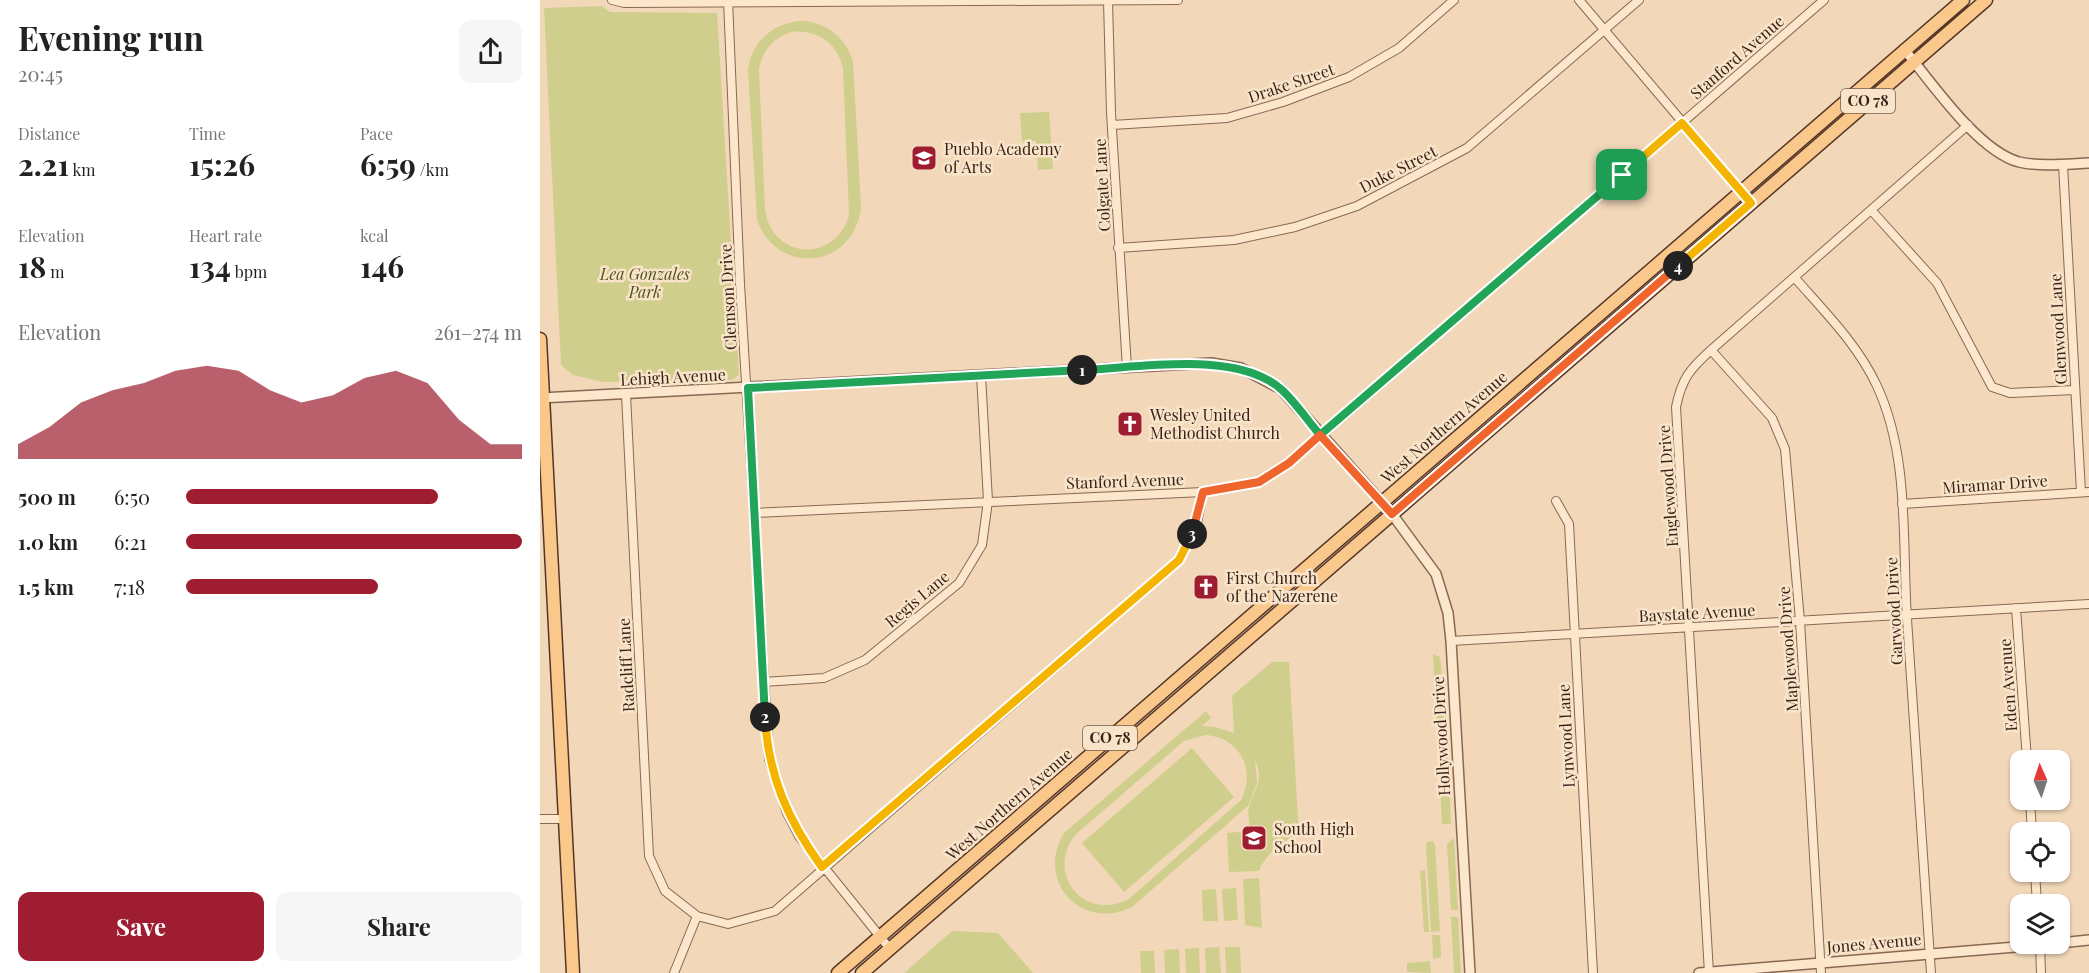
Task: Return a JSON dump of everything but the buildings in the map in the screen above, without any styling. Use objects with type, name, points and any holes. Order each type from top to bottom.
[{"type":"main road","name":"West Northern Avenue","points":[[838,973],[1963,0]]},
{"type":"main road","name":"West Northern Avenue","points":[[862,973],[1986,0]]},
{"type":"main road","points":[[540,339],[573,973]]},
{"type":"street","points":[[612,0],[624,3],[1178,0]]},
{"type":"street","name":"Drake Street","points":[[1112,125],[1227,118],[1283,102],[1349,77],[1399,48],[1454,0]]},
{"type":"street","points":[[1579,0],[1751,203]]},
{"type":"street","name":"Duke Street","points":[[1118,248],[1234,240],[1295,227],[1357,206],[1467,148],[1639,0]]},
{"type":"street","name":"Stanford Avenue","points":[[754,513],[1203,492],[1259,482],[1289,463],[1824,0]]},
{"type":"street","name":"Clemson Drive","points":[[728,1],[766,738],[777,786],[799,836],[890,948]]},
{"type":"street","name":"Colgate Lane","points":[[1108,1],[1118,248],[1127,368]]},
{"type":"street","points":[[1904,49],[1968,125],[1987,143],[2018,162],[2063,165],[2089,163]]},
{"type":"street","name":"Englewood Drive","points":[[1706,973],[1691,627],[1676,407],[1681,384],[1690,369],[1711,350],[1968,125]]},
{"type":"street","name":"Glenwood Lane","points":[[2063,165],[2074,390],[2085,492]]},
{"type":"street","points":[[1872,211],[1937,283],[1992,387],[2010,393],[2074,390]]},
{"type":"street","name":"Garwood Drive","points":[[1795,278],[1860,354],[1878,387],[1892,428],[1902,504],[1907,616],[1931,973]]},
{"type":"street","name":"Maplewood Drive","points":[[1711,350],[1772,418],[1785,449],[1800,621],[1821,968]]},
{"type":"street","name":"Lehigh Avenue","points":[[542,398],[1211,363],[1241,368],[1281,389],[1392,514]]},
{"type":"street","name":"Regis Lane","points":[[763,682],[824,678],[865,660],[959,583],[982,545],[988,501],[981,375]]},
{"type":"street","name":"Radcliff Lane","points":[[626,395],[649,856],[665,891],[697,915],[729,924],[775,911],[822,867],[1179,560],[1196,528],[1203,492]]},
{"type":"street","name":"Miramar Drive","points":[[1902,504],[2085,492]]},
{"type":"street","name":"Lynwood Lane","points":[[1556,501],[1569,524],[1593,973]]},
{"type":"street","name":"Hollywood Drive","points":[[1392,514],[1436,573],[1448,613],[1470,973]]},
{"type":"street","name":"Baystate Avenue","points":[[1451,641],[2089,604]]},
{"type":"street","name":"Eden Avenue","points":[[2016,608],[2026,750]]},
{"type":"street","points":[[540,819],[565,819]]},
{"type":"street","points":[[674,973],[697,915]]},
{"type":"street","points":[[2070,942],[2089,940]]},
{"type":"street","name":"Jones Avenue","points":[[1706,973],[1821,968],[2010,947]]},
{"type":"street","points":[[2040,954],[2041,973]]},
{"type":"green space","name":"Lea Gonzales Park","points":[[602,6],[610,12],[717,13],[739,375],[731,380],[603,382],[573,375],[561,365],[544,8]]},
{"type":"green space","points":[[806,21],[829,29],[841,39],[853,61],[861,208],[855,228],[844,244],[830,254],[814,258],[797,257],[781,251],[767,238],[757,220],[748,70],[750,59],[760,41],[767,34],[785,24]],"holes":[[[791,32],[818,36],[831,45],[843,69],[849,216],[841,231],[831,242],[818,248],[804,249],[791,246],[779,239],[770,227],[765,210],[759,70],[769,46]]]},
{"type":"green space","points":[[1049,112],[1053,169],[1038,170],[1036,141],[1022,141],[1020,113]]},
{"type":"green space","points":[[1433,654],[1440,657],[1446,716],[1451,824],[1442,824]]},
{"type":"green space","points":[[1272,662],[1289,662],[1299,836],[1287,840],[1275,849],[1259,871],[1229,872],[1227,833],[1250,831],[1248,809],[1259,780],[1255,760],[1257,783],[1248,806],[1132,907],[1113,913],[1096,913],[1080,907],[1068,897],[1059,884],[1055,868],[1057,851],[1064,833],[1206,711],[1211,718],[1202,726],[1215,727],[1234,733],[1232,696]],"holes":[[[1205,735],[1217,737],[1236,748],[1246,766],[1247,777],[1241,800],[1129,899],[1113,904],[1098,904],[1074,891],[1067,879],[1065,865],[1067,850],[1075,835],[1184,741]]]},
{"type":"green space","points":[[1192,748],[1234,797],[1124,892],[1082,843]]},
{"type":"green space","points":[[1454,838],[1458,910],[1451,910],[1447,844]]},
{"type":"green space","points":[[1432,841],[1435,845],[1440,931],[1431,932],[1426,846],[1427,842]]},
{"type":"green space","points":[[1425,870],[1429,932],[1424,932],[1420,871]]},
{"type":"green space","points":[[1259,878],[1262,928],[1245,925],[1243,879]]},
{"type":"green space","points":[[1236,888],[1238,920],[1224,921],[1222,889]]},
{"type":"green space","points":[[1216,889],[1218,921],[1203,921],[1202,890]]},
{"type":"green space","points":[[1451,917],[1458,917],[1461,973],[1454,973]]},
{"type":"green space","points":[[952,931],[998,933],[1033,973],[904,973]]},
{"type":"green space","points":[[1432,935],[1440,935],[1441,957],[1433,959]]},
{"type":"green space","points":[[1219,947],[1221,973],[1206,973],[1205,948]]},
{"type":"green space","points":[[1225,947],[1240,947],[1241,973],[1226,973]]},
{"type":"green space","points":[[1199,948],[1200,973],[1186,973],[1185,949]]},
{"type":"green space","points":[[1179,949],[1180,973],[1165,973],[1164,950]]},
{"type":"green space","points":[[1140,951],[1154,951],[1155,973],[1141,973]]},
{"type":"green space","points":[[1430,961],[1431,973],[1407,972],[1407,963]]},
{"type":"place","name":"Pueblo Academy of Arts","points":[[924,158]]},
{"type":"place","name":"Wesley United Methodist Church","points":[[1130,424]]},
{"type":"place","name":"First Church of the Nazerene","points":[[1206,587]]},
{"type":"place","name":"South High School","points":[[1254,838]]},
{"type":"route","points":[[1622,175],[1320,435],[1281,389],[1241,368],[1211,363],[748,388],[766,738],[769,759],[787,813],[799,836],[822,867],[1179,560],[1196,528],[1203,492],[1259,482],[1289,463],[1320,435],[1392,514],[1751,203],[1682,123],[1622,175]]}]
